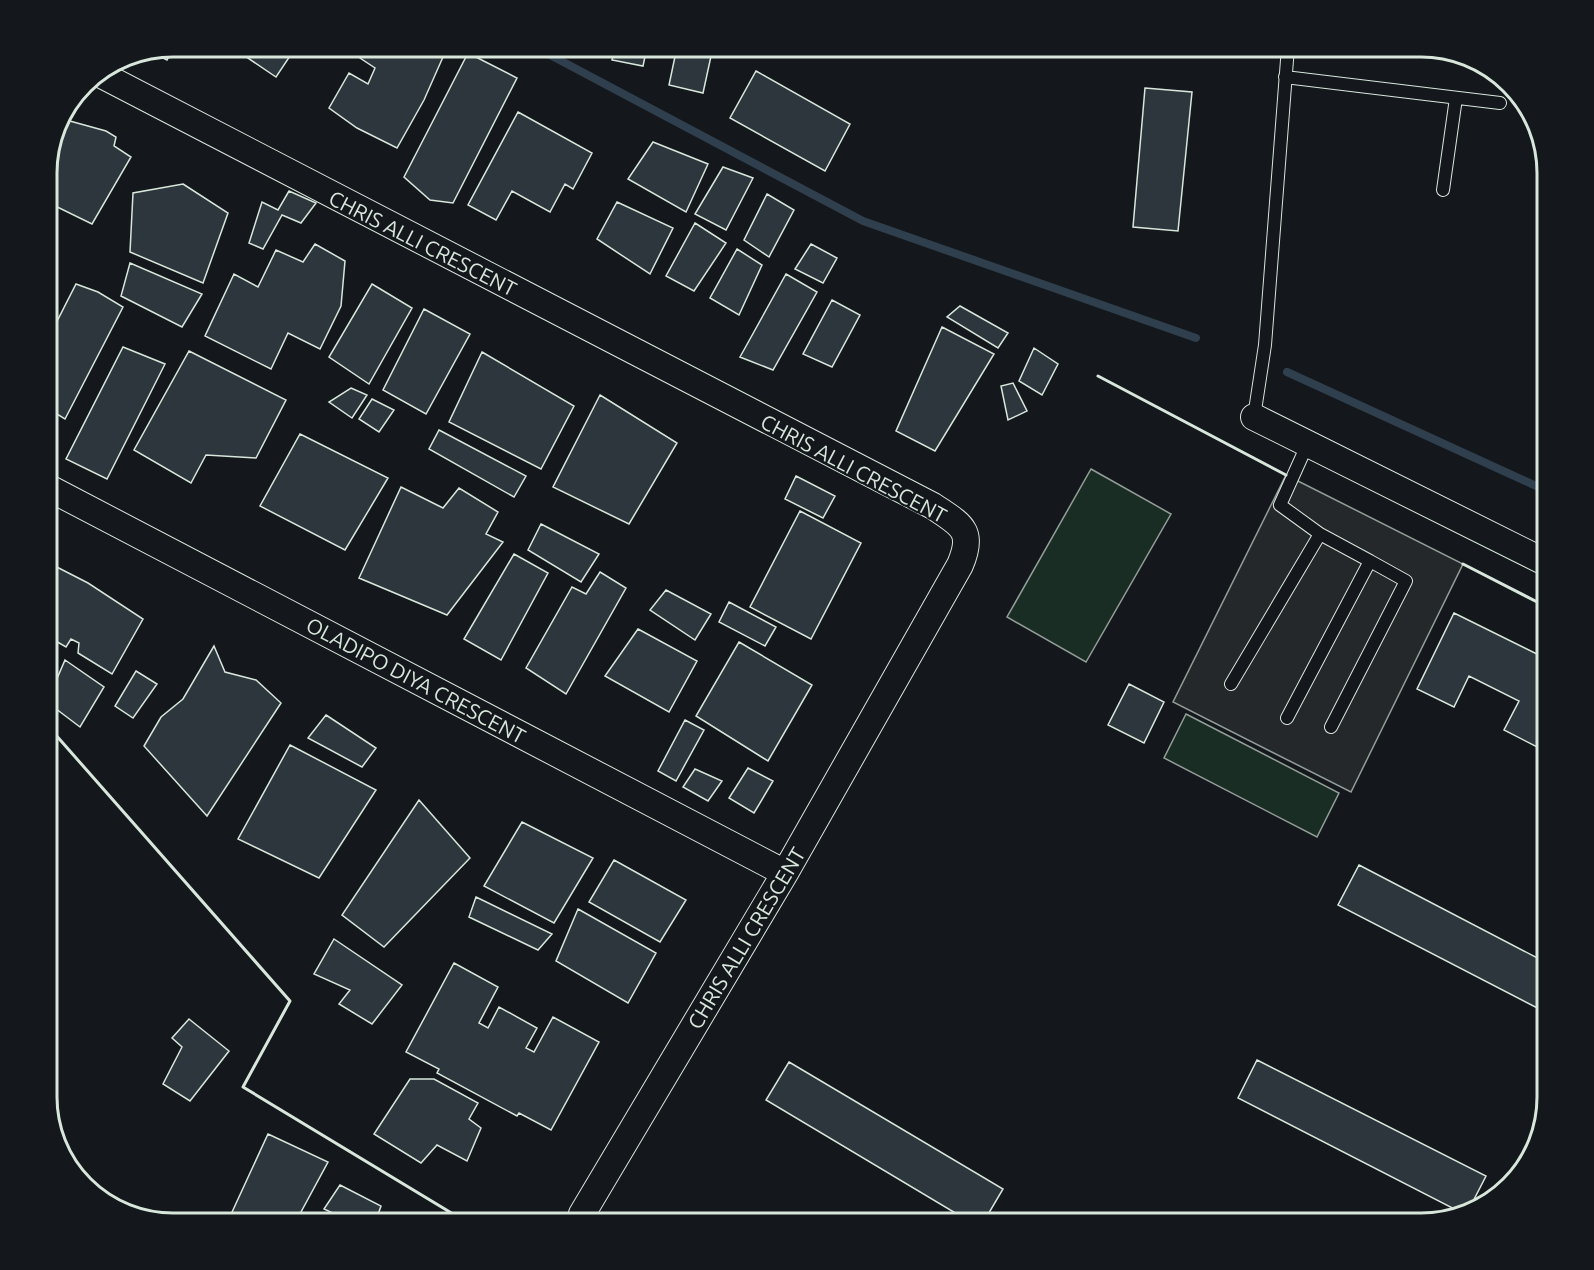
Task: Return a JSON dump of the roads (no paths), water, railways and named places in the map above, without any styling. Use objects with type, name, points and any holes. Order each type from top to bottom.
[{"type":"street","name":"CHRIS ALLI CRESCENT","points":[[106,77],[933,506],[962,528],[967,536],[968,544],[960,565],[785,873],[583,1213]]},
{"type":"street","points":[[1254,417],[1537,558]]},
{"type":"street","name":"OLADIPO DIYA CRESCENT","points":[[57,492],[785,873]]},
{"type":"lane","points":[[1254,417],[1265,345],[1287,57]]},
{"type":"lane","points":[[1285,77],[1500,103]]},
{"type":"lane","points":[[1443,190],[1456,98]]},
{"type":"lane","points":[[1308,443],[1280,506],[1320,534],[1406,581],[1330,727]]},
{"type":"lane","points":[[1231,684],[1320,534]]},
{"type":"lane","points":[[1287,718],[1370,561]]},
{"type":"waterway","points":[[554,57],[863,221],[1196,338]]},
{"type":"waterway","points":[[1287,372],[1537,486]]}]
